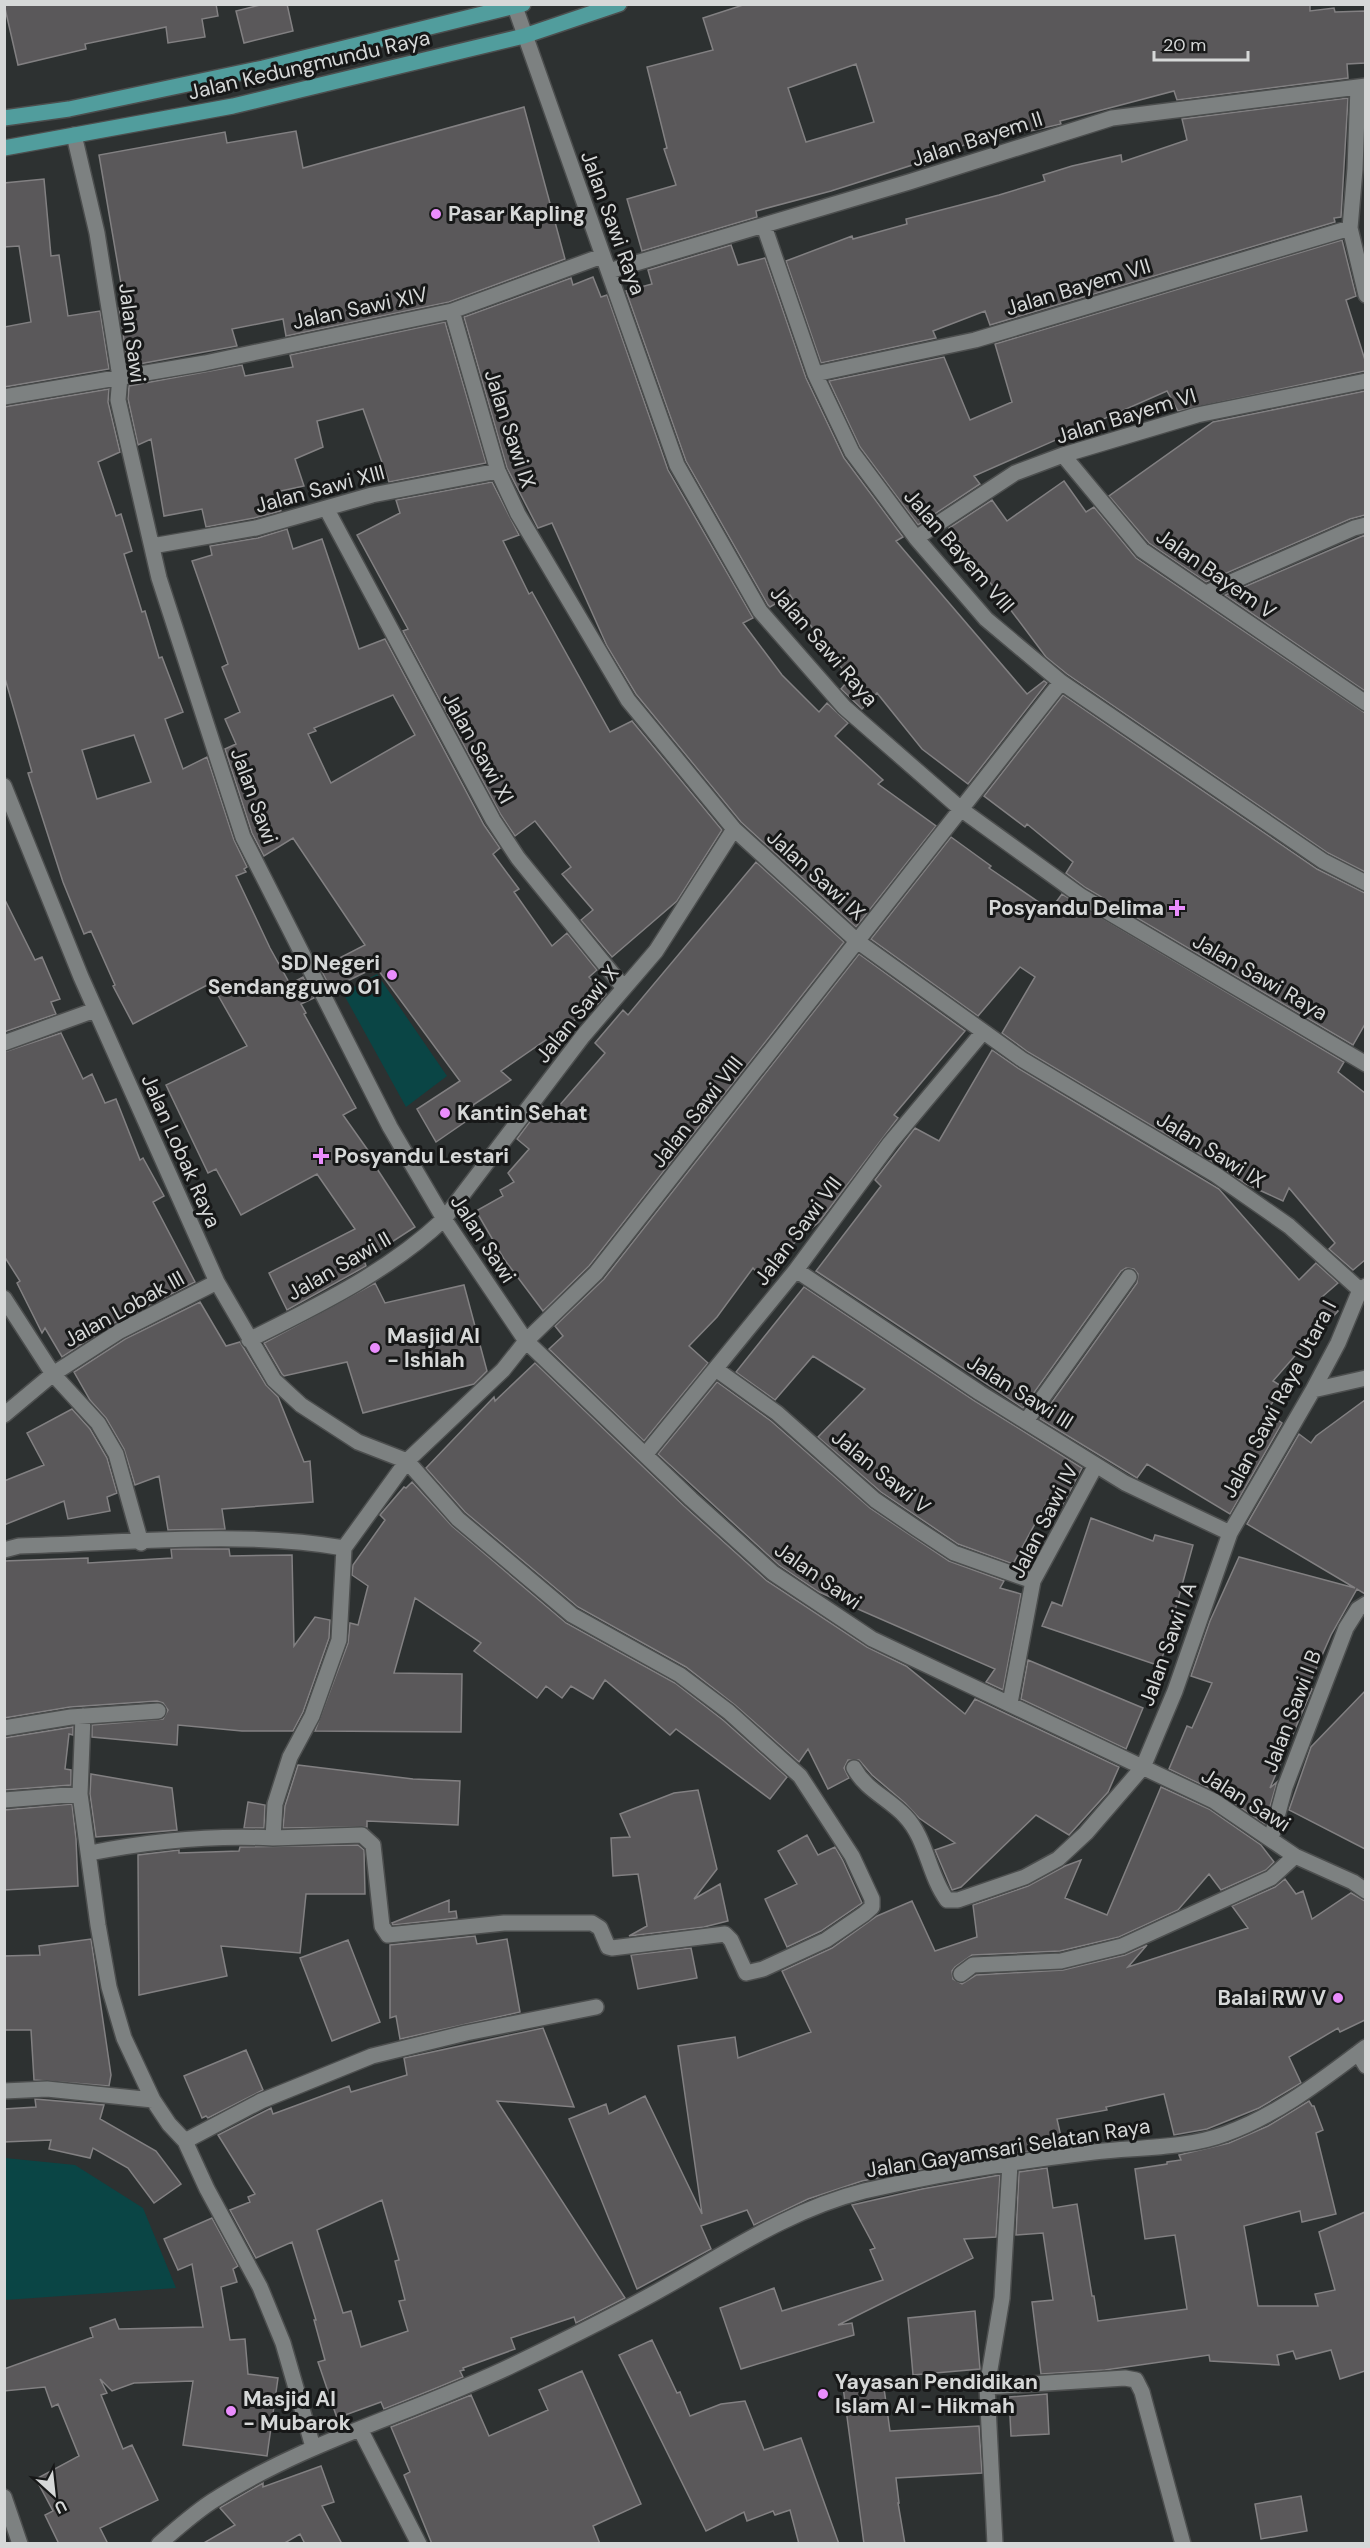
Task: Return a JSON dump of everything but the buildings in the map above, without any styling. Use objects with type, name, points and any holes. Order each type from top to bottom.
[{"type":"main road","name":"Jalan Kedungmundu Raya","points":[[4,148],[233,106],[524,36],[619,4]]},
{"type":"main road","name":"Jalan Kedungmundu Raya","points":[[4,118],[69,109],[263,68],[517,6]]},
{"type":"street","name":"Jalan Sawi Raya","points":[[517,6],[524,36],[677,465],[760,611],[844,707],[962,810],[1081,896],[1365,1064]]},
{"type":"street","name":"Jalan Bayem II","points":[[609,271],[764,226],[1112,118],[1361,86]]},
{"type":"street","points":[[1361,86],[1350,228],[1365,296]]},
{"type":"street","name":"Jalan Sawi","points":[[74,135],[97,233],[120,377],[118,400],[152,546],[163,589],[243,837],[390,1127],[444,1219],[526,1341],[773,1573],[872,1639],[1214,1802],[1295,1856],[1353,1882],[1365,1891]]},
{"type":"street","name":"Jalan Bayem VIII","points":[[764,226],[815,374],[852,452],[916,538],[986,619],[1061,682],[1323,861],[1365,883]]},
{"type":"street","name":"Jalan Bayem VII","points":[[815,374],[975,340],[1350,228]]},
{"type":"street","name":"Jalan Sawi XIV","points":[[4,397],[205,363],[452,311],[602,256]]},
{"type":"street","name":"Jalan Sawi IX","points":[[452,311],[498,471],[518,514],[628,700],[734,829],[856,941],[1023,1060],[1216,1175],[1289,1226],[1363,1288]]},
{"type":"street","name":"Jalan Bayem VI","points":[[916,538],[1015,473],[1063,455],[1197,415],[1365,381]]},
{"type":"street","name":"Jalan Bayem V","points":[[1063,455],[1142,550],[1365,703]]},
{"type":"street","name":"Jalan Sawi XIII","points":[[152,546],[256,528],[372,495],[498,471]]},
{"type":"street","name":"Jalan Sawi XI","points":[[326,508],[493,820],[518,858],[624,988]]},
{"type":"street","points":[[1206,593],[1365,525]]},
{"type":"street","name":"Jalan Sawi VIII","points":[[345,1548],[407,1461],[503,1370],[526,1341],[596,1273],[1061,682]]},
{"type":"street","name":"Jalan Lobak Raya","points":[[4,786],[95,1011],[217,1282],[249,1340],[274,1380],[301,1405],[358,1442],[407,1461]]},
{"type":"street","name":"Jalan Sawi X","points":[[444,1219],[583,1036],[656,951],[734,829]]},
{"type":"street","points":[[4,1043],[95,1011]]},
{"type":"street","name":"Jalan Sawi VII","points":[[645,1455],[717,1370],[796,1270],[890,1143],[983,1032]]},
{"type":"street","name":"Jalan Sawi II","points":[[249,1340],[375,1272],[418,1244],[444,1219]]},
{"type":"street","name":"Jalan Sawi III","points":[[796,1270],[1096,1465],[1125,1482],[1230,1533]]},
{"type":"street","points":[[1026,1421],[1129,1277]]},
{"type":"street","name":"Jalan Lobak III","points":[[4,1415],[53,1374],[120,1331],[217,1282]]},
{"type":"street","name":"Jalan Sawi Raya Utara I","points":[[1230,1533],[1313,1390],[1363,1288]]},
{"type":"street","name":"Jalan Lobak III","points":[[4,1298],[53,1374],[98,1423],[116,1454],[141,1543]]},
{"type":"street","name":"Jalan Sawi V","points":[[717,1370],[777,1413],[875,1500],[916,1528],[954,1553],[1033,1581]]},
{"type":"street","points":[[1313,1390],[1365,1378]]},
{"type":"street","points":[[90,1853],[183,1840],[241,1836],[273,1838],[362,1836],[373,1845],[382,1926],[388,1935],[504,1923],[592,1923],[600,1928],[608,1947],[612,1948],[725,1934],[731,1940],[746,1973],[763,1969],[826,1940],[872,1907],[872,1899],[852,1856],[800,1776],[729,1712],[680,1675],[572,1615],[458,1519],[407,1461]]},
{"type":"street","name":"Jalan Sawi IV","points":[[1010,1703],[1033,1581],[1096,1465]]},
{"type":"street","name":"Jalan Sawi I A","points":[[854,1768],[868,1787],[905,1816],[920,1836],[947,1900],[958,1900],[1025,1877],[1058,1858],[1086,1833],[1143,1767],[1175,1690],[1230,1533]]},
{"type":"street","points":[[4,1550],[19,1546],[221,1540],[305,1541],[345,1548],[339,1640],[312,1716],[290,1757],[275,1804],[273,1838]]},
{"type":"street","name":"Jalan Sawi I B","points":[[1271,1839],[1286,1787],[1346,1628],[1358,1609],[1365,1604]]},
{"type":"street","points":[[4,1728],[83,1716],[158,1712]]},
{"type":"street","points":[[83,1716],[80,1794],[109,1987],[124,2038],[153,2100],[169,2124],[185,2141],[207,2189],[260,2287],[283,2343],[313,2447]]},
{"type":"street","points":[[4,1800],[80,1794]]},
{"type":"street","points":[[962,1974],[973,1965],[1060,1961],[1122,1946],[1212,1907],[1271,1878],[1295,1856]]},
{"type":"street","points":[[185,2141],[261,2102],[372,2056],[466,2033],[596,2007]]},
{"type":"street","name":"Jalan Gayamsari Selatan Raya","points":[[159,2544],[209,2503],[313,2447],[510,2367],[662,2289],[774,2225],[820,2204],[864,2192],[1010,2164],[1091,2152],[1186,2143],[1223,2136],[1302,2095],[1363,2055]]},
{"type":"street","points":[[4,2091],[47,2090],[153,2100]]},
{"type":"street","points":[[995,2544],[987,2387],[1002,2298],[1010,2164]]},
{"type":"street","points":[[987,2387],[1125,2378],[1136,2380],[1142,2392],[1182,2544]]},
{"type":"street","points":[[360,2429],[419,2544]]},
{"type":"street","points":[[4,2497],[20,2544]]},
{"type":"shaded area","points":[[377,974],[447,1076],[406,1107],[343,993]]},
{"type":"shaded area","points":[[5,2158],[75,2165],[143,2208],[176,2288],[5,2300]]},
{"type":"place","name":"Pasar Kapling","points":[[436,214]]},
{"type":"place","name":"Posyandu Delima","points":[[1177,908]]},
{"type":"place","name":"SD Negeri Sendangguwo 01","points":[[392,975]]},
{"type":"place","name":"Kantin Sehat","points":[[445,1113]]},
{"type":"place","name":"Posyandu Lestari","points":[[321,1156]]},
{"type":"place","name":"Masjid Al - Ishlah","points":[[375,1348]]},
{"type":"place","name":"Balai RW V","points":[[1338,1998]]},
{"type":"place","name":"Yayasan Pendidikan Islam Al - Hikmah","points":[[823,2394]]},
{"type":"place","name":"Masjid Al - Mubarok","points":[[231,2411]]}]
